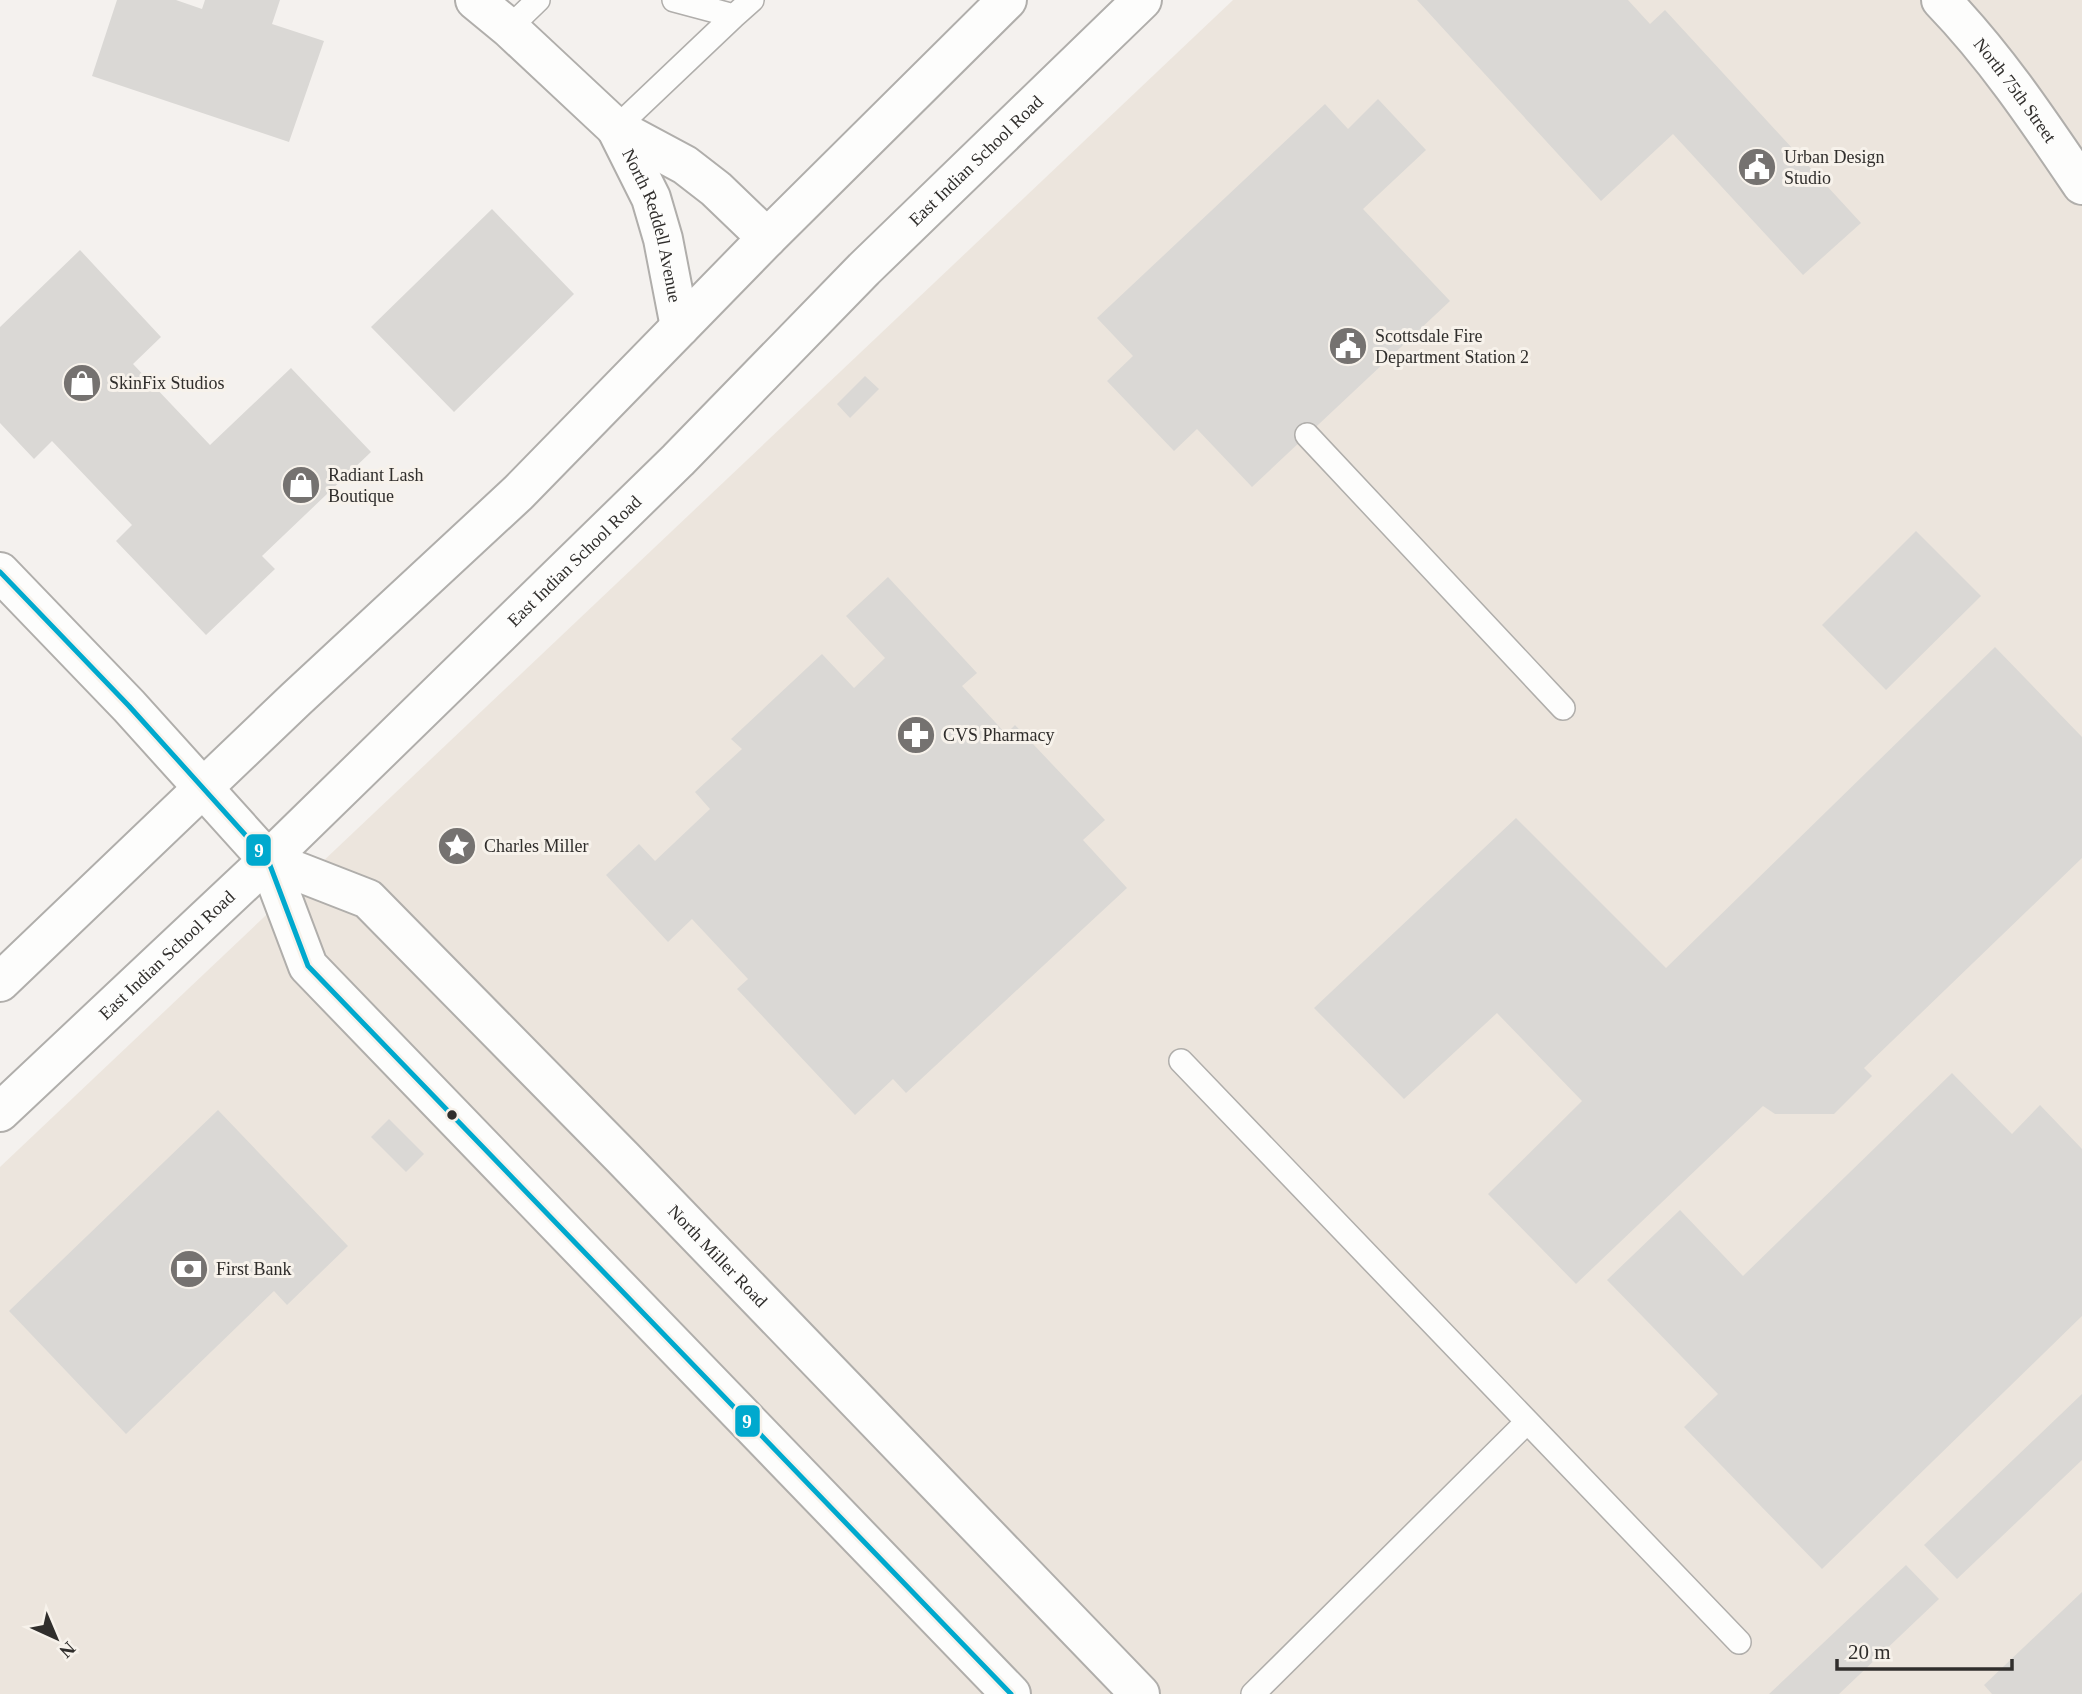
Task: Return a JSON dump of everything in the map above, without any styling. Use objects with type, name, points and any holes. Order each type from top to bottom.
[{"type":"street","name":"North Reddell Avenue","points":[[475,0],[509,28],[616,128],[685,164],[716,189],[767,238]]},
{"type":"street","points":[[0,982],[296,699],[518,493],[767,238],[1007,0]]},
{"type":"street","name":"East Indian School Road","points":[[0,1112],[268,860],[678,460],[864,269],[1142,0]]},
{"type":"street","name":"North 75th Street","points":[[1941,0],[1969,29],[2020,92],[2082,185]]},
{"type":"street","name":"North Reddell Avenue","points":[[616,128],[651,198],[663,239],[680,327]]},
{"type":"street","name":"North Miller Road","points":[[0,572],[268,860],[308,967],[1011,1694]]},
{"type":"street","name":"North Miller Road","points":[[268,860],[368,900],[623,1158],[1140,1694]]},
{"type":"lane","points":[[509,28],[538,0]]},
{"type":"lane","points":[[674,0],[734,16]]},
{"type":"lane","points":[[616,128],[673,71],[752,0]]},
{"type":"lane","points":[[1307,435],[1563,708]]},
{"type":"lane","points":[[1181,1061],[1739,1643]]},
{"type":"lane","points":[[1253,1694],[1527,1422]]},
{"type":"shaded area","points":[[1233,0],[2082,0],[2082,1694],[0,1694],[0,1167]]},
{"type":"building","points":[[117,0],[176,0],[202,9],[205,0],[280,0],[272,24],[324,41],[289,142],[92,76]]},
{"type":"building","name":"Urban Design Studio","points":[[1417,0],[1628,0],[1650,24],[1665,10],[1861,223],[1803,275],[1673,134],[1601,201]]},
{"type":"building","name":"Scottsdale Fire Department Station 2","points":[[1378,99],[1426,150],[1363,209],[1450,301],[1252,487],[1197,429],[1174,451],[1107,381],[1133,356],[1097,318],[1325,104],[1348,129]]},
{"type":"building","points":[[492,209],[574,294],[454,412],[371,327]]},
{"type":"building","points":[[80,250],[161,337],[133,364],[210,445],[291,368],[371,452],[262,556],[275,569],[206,635],[116,541],[132,525],[52,441],[34,459],[0,423],[0,327]]},
{"type":"building","points":[[865,376],[879,389],[850,418],[837,404]]},
{"type":"building","points":[[1916,531],[1981,596],[1886,690],[1822,625]]},
{"type":"building","name":"CVS Pharmacy","points":[[888,577],[977,673],[962,686],[1006,734],[1015,725],[1105,820],[1083,840],[1127,888],[906,1093],[893,1079],[855,1115],[737,989],[748,979],[692,919],[668,942],[606,875],[639,844],[655,861],[710,809],[695,792],[742,749],[731,739],[822,654],[854,688],[885,658],[846,616]]},
{"type":"building","points":[[1995,647],[2082,737],[2082,858],[1864,1068],[1872,1076],[1834,1114],[1775,1114],[1763,1106],[1576,1284],[1488,1194],[1582,1101],[1497,1013],[1404,1099],[1314,1008],[1516,818],[1666,968]]},
{"type":"building","points":[[1952,1073],[2012,1134],[2040,1105],[2082,1149],[2082,1316],[1822,1569],[1684,1427],[1718,1394],[1607,1280],[1680,1210],[1743,1276]]},
{"type":"building","name":"First Bank","points":[[218,1110],[348,1246],[287,1305],[274,1291],[126,1434],[9,1311]]},
{"type":"building","points":[[389,1119],[424,1154],[406,1172],[371,1137]]},
{"type":"building","points":[[2082,1394],[2082,1460],[1957,1579],[1924,1545]]},
{"type":"building","points":[[1906,1565],[1939,1599],[1839,1694],[1769,1694]]},
{"type":"building","points":[[2082,1592],[2082,1694],[1992,1694],[1984,1685]]},
{"type":"transit line","name":"9","points":[[0,572],[129,706],[268,860],[308,966],[1011,1694]]},
{"type":"place","name":"Urban Design Studio","points":[[1757,167]]},
{"type":"place","name":"Scottsdale Fire Department Station 2","points":[[1348,346]]},
{"type":"place","name":"SkinFix Studios","points":[[82,383]]},
{"type":"place","name":"Radiant Lash Boutique","points":[[301,485]]},
{"type":"place","name":"CVS Pharmacy","points":[[916,735]]},
{"type":"place","name":"Charles Miller","points":[[457,846]]},
{"type":"place","name":"First Bank","points":[[189,1269]]}]
